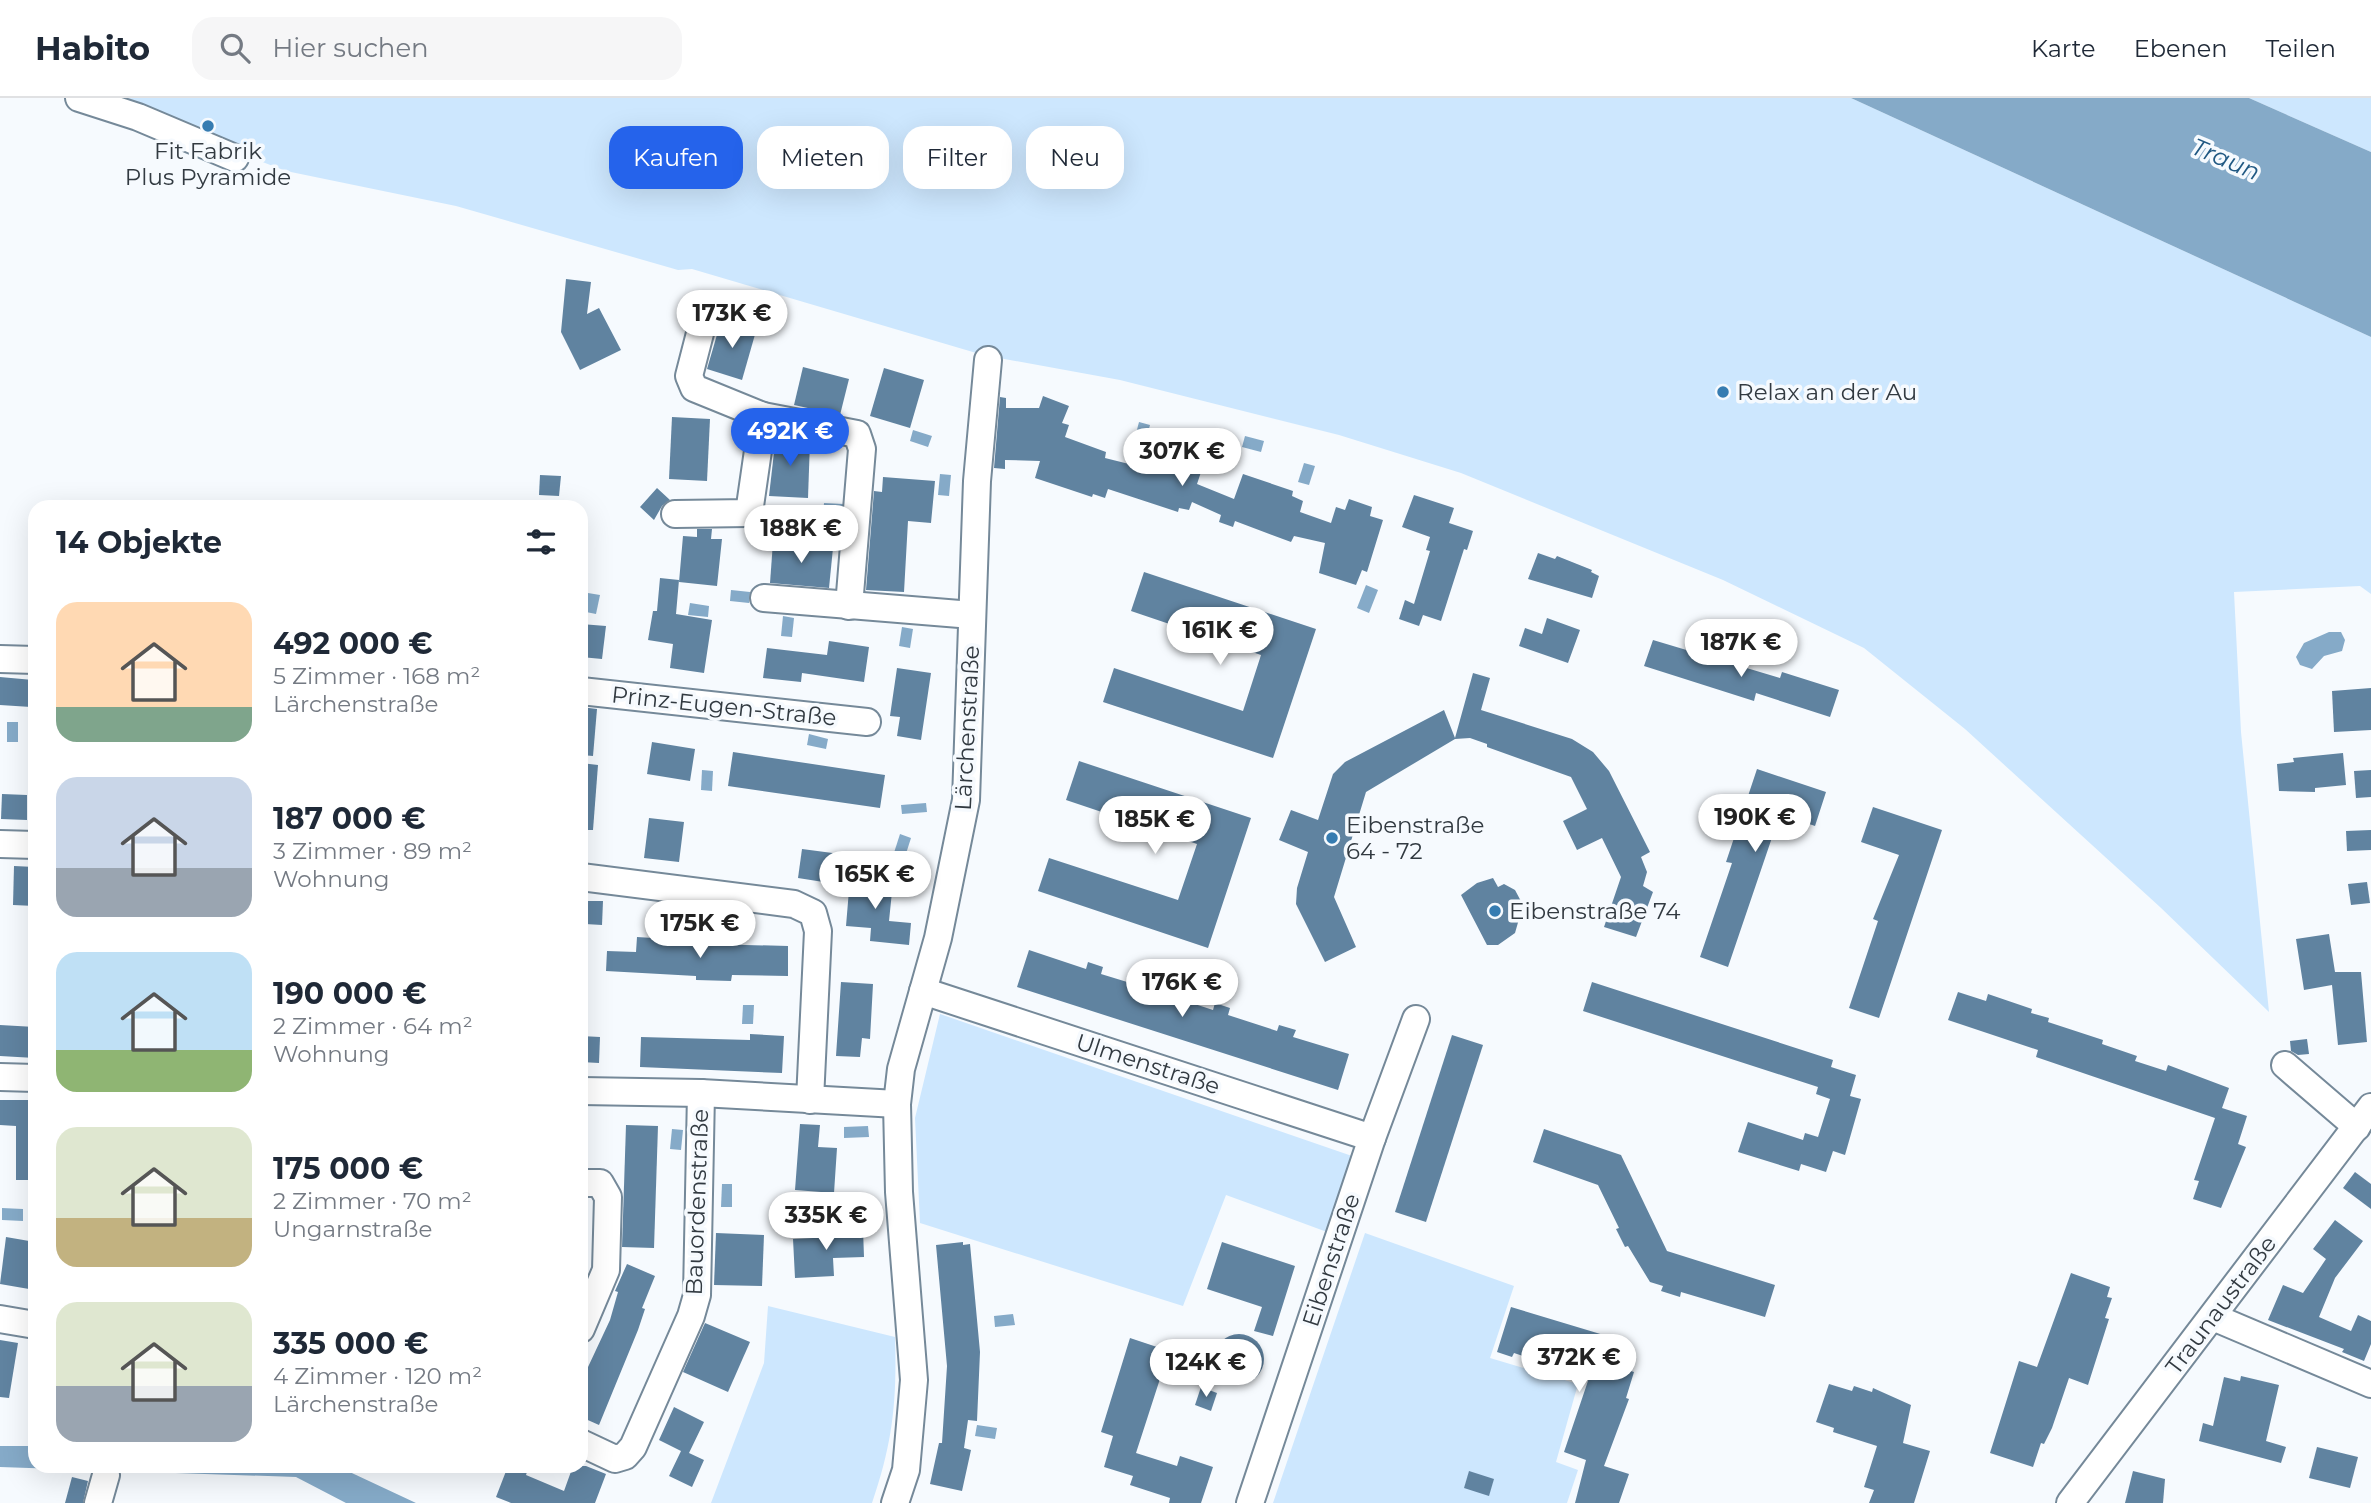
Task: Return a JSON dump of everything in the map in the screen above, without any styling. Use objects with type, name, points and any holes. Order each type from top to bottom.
[{"type":"street","points":[[79,98],[138,117],[235,158]]},
{"type":"street","points":[[706,310],[689,376],[694,388],[763,416],[857,434],[862,449],[849,606]]},
{"type":"street","name":"Lärchenstraße","points":[[895,1503],[906,1470],[914,1380],[899,1192],[897,1104],[901,1069],[938,938],[967,800],[977,481],[988,360]]},
{"type":"street","points":[[675,514],[749,513],[763,416]]},
{"type":"street","name":"Lärchenstraße","points":[[764,598],[972,615]]},
{"type":"street","points":[[0,659],[28,660]]},
{"type":"street","name":"Prinz-Eugen-Straße","points":[[588,692],[867,722]]},
{"type":"street","points":[[0,844],[28,845]]},
{"type":"street","points":[[588,878],[794,904],[813,913],[818,931],[810,1100]]},
{"type":"street","name":"Ulmenstraße","points":[[923,991],[1372,1138]]},
{"type":"street","name":"Eibenstraße","points":[[1250,1503],[1372,1138],[1416,1019]]},
{"type":"street","points":[[2285,1065],[2364,1117]]},
{"type":"street","points":[[0,1077],[28,1078]]},
{"type":"street","points":[[588,1091],[701,1093],[897,1104]]},
{"type":"street","name":"Bauordenstraße","points":[[588,1446],[615,1459],[625,1456],[633,1447],[691,1315],[696,1295],[701,1093]]},
{"type":"street","name":"Traunaustraße","points":[[2070,1503],[2364,1117]]},
{"type":"street","points":[[588,1183],[600,1184],[608,1197],[606,1270],[588,1312]]},
{"type":"street","points":[[2213,1317],[2371,1384]]},
{"type":"street","points":[[0,1319],[28,1324]]},
{"type":"street","points":[[98,1503],[106,1475]]},
{"type":"shaded area","points":[[94,98],[1851,98],[2371,337],[2371,594],[2360,586],[2234,592],[2241,732],[2269,1012],[2160,907],[1965,729],[1864,648],[1723,580],[1461,473],[1339,435],[1120,380],[983,355],[692,269],[678,270],[456,206],[286,171]]},
{"type":"shaded area","points":[[2249,98],[2371,98],[2371,152]]},
{"type":"shaded area","points":[[940,1014],[1352,1156],[1327,1232],[1226,1195],[1183,1306],[920,1223],[915,1118]]},
{"type":"shaded area","points":[[1365,1233],[1514,1286],[1490,1358],[1578,1384],[1556,1462],[1578,1470],[1567,1503],[1273,1503]]},
{"type":"shaded area","points":[[768,1306],[895,1337],[892,1421],[885,1460],[872,1503],[711,1503],[764,1363]]},
{"type":"water","name":"Traun","points":[[1851,98],[2249,98],[2371,152],[2371,337]]},
{"type":"water","points":[[1139,422],[1150,425],[1145,443],[1134,441]]},
{"type":"water","points":[[913,430],[932,436],[928,447],[910,441]]},
{"type":"water","points":[[1245,436],[1264,441],[1261,452],[1242,447]]},
{"type":"water","points":[[1178,437],[1189,440],[1183,459],[1172,456]]},
{"type":"water","points":[[1304,463],[1315,466],[1309,485],[1298,482]]},
{"type":"water","points":[[940,474],[951,475],[949,496],[938,495]]},
{"type":"water","points":[[824,503],[843,504],[843,515],[823,514]]},
{"type":"water","points":[[1366,585],[1378,590],[1369,613],[1357,608]]},
{"type":"water","points":[[731,590],[750,592],[749,603],[730,601]]},
{"type":"water","points":[[588,593],[600,595],[596,614],[588,612]]},
{"type":"water","points":[[690,603],[709,606],[708,617],[688,615]]},
{"type":"water","points":[[783,616],[794,618],[792,637],[781,636]]},
{"type":"water","points":[[902,627],[913,629],[910,648],[899,646]]},
{"type":"water","points":[[2329,632],[2341,632],[2345,640],[2342,651],[2324,656],[2312,669],[2300,665],[2296,657],[2304,643]]},
{"type":"water","points":[[7,722],[18,722],[18,742],[7,742]]},
{"type":"water","points":[[809,734],[828,739],[826,749],[807,745]]},
{"type":"water","points":[[702,770],[713,771],[712,791],[701,790]]},
{"type":"water","points":[[926,803],[927,812],[902,814],[901,805]]},
{"type":"water","points":[[900,834],[911,838],[903,863],[892,859]]},
{"type":"water","points":[[743,1005],[754,1005],[753,1024],[742,1024]]},
{"type":"water","points":[[868,1126],[869,1137],[844,1138],[844,1127]]},
{"type":"water","points":[[672,1129],[683,1130],[681,1150],[670,1149]]},
{"type":"water","points":[[722,1184],[732,1184],[732,1207],[721,1207]]},
{"type":"water","points":[[2,1208],[23,1209],[23,1221],[2,1220]]},
{"type":"water","points":[[1013,1314],[1015,1325],[995,1327],[994,1316]]},
{"type":"water","points":[[977,1425],[997,1428],[995,1439],[975,1436]]},
{"type":"water","points":[[0,1446],[28,1446],[28,1468],[0,1467]]},
{"type":"water","points":[[178,1473],[352,1473],[416,1503],[346,1503],[296,1477]]},
{"type":"building","points":[[566,279],[591,282],[587,314],[599,308],[621,350],[580,370],[561,332]]},
{"type":"building","points":[[721,321],[756,331],[742,380],[707,369]]},
{"type":"building","points":[[803,367],[849,379],[840,415],[794,405]]},
{"type":"building","points":[[884,368],[924,380],[910,428],[870,416]]},
{"type":"building","points":[[1043,396],[1069,406],[1062,423],[1069,425],[1065,437],[1106,452],[1105,458],[1133,465],[1138,451],[1149,454],[1201,472],[1197,484],[1234,499],[1243,474],[1293,491],[1292,496],[1303,501],[1300,512],[1331,523],[1336,507],[1345,510],[1349,499],[1372,507],[1370,516],[1383,520],[1367,572],[1362,570],[1356,585],[1319,573],[1325,543],[1294,536],[1291,542],[1235,521],[1233,527],[1219,522],[1221,515],[1192,502],[1189,510],[1179,508],[1178,512],[1108,489],[1105,498],[1093,494],[1092,497],[1035,478],[1040,461],[1005,460],[1005,469],[994,468],[1000,397],[1006,398],[1006,408],[1039,408]]},
{"type":"building","points":[[672,417],[710,419],[707,481],[669,479]]},
{"type":"building","points":[[776,435],[810,441],[808,498],[769,496]]},
{"type":"building","points":[[540,475],[561,476],[559,496],[539,495]]},
{"type":"building","points":[[883,477],[935,481],[931,523],[908,521],[904,592],[866,590],[874,491],[882,492]]},
{"type":"building","points":[[657,488],[670,500],[662,506],[654,520],[640,507]]},
{"type":"building","points":[[1414,495],[1454,508],[1449,523],[1473,531],[1467,550],[1464,549],[1441,621],[1423,615],[1419,626],[1399,619],[1405,600],[1414,604],[1430,551],[1426,550],[1430,537],[1402,527]]},
{"type":"building","points":[[697,529],[712,529],[711,539],[722,539],[717,586],[679,582],[683,536],[697,537]]},
{"type":"building","points":[[773,542],[833,548],[829,588],[770,583]]},
{"type":"building","points":[[1538,553],[1555,559],[1557,556],[1592,570],[1591,572],[1599,576],[1592,598],[1528,579]]},
{"type":"building","points":[[1144,572],[1316,629],[1273,758],[1103,702],[1114,668],[1243,711],[1261,655],[1131,611]]},
{"type":"building","points":[[660,578],[679,580],[676,614],[712,620],[704,673],[670,668],[673,644],[648,640],[653,611],[657,611]]},
{"type":"building","points":[[1547,618],[1580,630],[1568,663],[1519,646],[1525,628],[1542,634]]},
{"type":"building","points":[[588,625],[606,626],[602,659],[588,658]]},
{"type":"building","points":[[1653,640],[1780,678],[1782,672],[1839,690],[1830,717],[1756,693],[1754,701],[1644,666]]},
{"type":"building","points":[[829,641],[869,647],[864,682],[802,673],[801,682],[763,678],[767,648],[827,655]]},
{"type":"building","points":[[897,668],[931,673],[921,740],[897,736],[900,717],[890,716]]},
{"type":"building","points":[[1473,673],[1490,678],[1481,710],[1572,739],[1593,752],[1609,771],[1650,852],[1641,857],[1647,872],[1643,886],[1653,892],[1636,937],[1604,927],[1621,877],[1602,838],[1577,850],[1563,821],[1587,809],[1571,777],[1487,747],[1487,744],[1470,738],[1455,739],[1366,792],[1334,897],[1356,947],[1325,962],[1296,904],[1297,888],[1308,852],[1279,840],[1291,810],[1318,820],[1333,774],[1345,762],[1444,710],[1455,738]]},
{"type":"building","points":[[0,677],[28,680],[28,707],[0,705]]},
{"type":"building","points":[[2371,688],[2371,730],[2334,732],[2332,691]]},
{"type":"building","points":[[588,708],[597,709],[593,756],[588,756]]},
{"type":"building","points":[[652,742],[695,749],[690,781],[647,774]]},
{"type":"building","points":[[733,752],[885,775],[880,808],[728,786]]},
{"type":"building","points":[[2343,753],[2346,785],[2315,788],[2315,792],[2279,791],[2277,764],[2294,762],[2293,758]]},
{"type":"building","points":[[1079,761],[1251,818],[1208,948],[1038,891],[1049,858],[1178,900],[1197,844],[1066,800]]},
{"type":"building","points":[[588,764],[598,765],[593,830],[588,830]]},
{"type":"building","points":[[1757,769],[1826,792],[1815,826],[1780,814],[1728,967],[1700,957],[1732,863],[1726,862]]},
{"type":"building","points":[[2371,770],[2371,797],[2356,798],[2354,771]]},
{"type":"building","points":[[2,794],[27,795],[27,820],[1,819]]},
{"type":"building","points":[[1873,807],[1942,830],[1879,1018],[1849,1008],[1878,921],[1873,919],[1899,855],[1861,842]]},
{"type":"building","points":[[649,818],[684,822],[679,862],[644,858]]},
{"type":"building","points":[[2371,830],[2371,850],[2347,851],[2346,831]]},
{"type":"building","points":[[802,849],[840,854],[836,884],[798,878]]},
{"type":"building","points":[[14,866],[28,867],[28,906],[13,905]]},
{"type":"building","points":[[850,878],[893,882],[889,921],[911,923],[909,945],[870,941],[871,928],[846,926]]},
{"type":"building","name":"Eibenstraße 74","points":[[1493,878],[1498,887],[1504,884],[1515,890],[1523,905],[1515,933],[1498,945],[1487,945],[1461,895],[1477,883]]},
{"type":"building","points":[[2367,882],[2370,903],[2351,905],[2348,884]]},
{"type":"building","points":[[588,901],[603,901],[602,925],[588,924]]},
{"type":"building","points":[[2329,934],[2335,972],[2361,972],[2367,1042],[2338,1045],[2332,985],[2304,990],[2296,939]]},
{"type":"building","points":[[637,937],[669,939],[669,943],[788,946],[788,976],[732,975],[731,981],[696,980],[696,976],[606,971],[607,951],[636,952]]},
{"type":"building","points":[[1029,950],[1086,969],[1088,962],[1103,967],[1101,974],[1150,989],[1152,982],[1167,986],[1164,994],[1213,1010],[1215,1003],[1230,1008],[1228,1015],[1277,1031],[1279,1025],[1296,1030],[1293,1037],[1349,1054],[1338,1090],[1017,987]]},
{"type":"building","points":[[841,982],[873,984],[870,1039],[862,1038],[860,1057],[836,1056]]},
{"type":"building","points":[[1592,982],[1833,1060],[1831,1067],[1856,1075],[1850,1096],[1861,1099],[1845,1155],[1833,1151],[1826,1172],[1801,1164],[1799,1171],[1738,1152],[1748,1122],[1803,1140],[1805,1133],[1818,1137],[1830,1099],[1816,1094],[1818,1087],[1583,1011]]},
{"type":"building","points":[[1958,992],[1986,1001],[1988,994],[2032,1009],[2031,1013],[2049,1018],[2048,1022],[2103,1040],[2102,1044],[2137,1056],[2135,1061],[2166,1071],[2168,1065],[2229,1088],[2222,1108],[2247,1116],[2238,1144],[2246,1147],[2221,1208],[2193,1199],[2199,1181],[2194,1180],[2215,1118],[2036,1057],[2038,1050],[1948,1020]]},
{"type":"building","points":[[0,1025],[28,1027],[28,1058],[0,1056]]},
{"type":"building","points":[[750,1034],[784,1036],[782,1073],[640,1067],[641,1037],[750,1040]]},
{"type":"building","points":[[1452,1035],[1483,1045],[1426,1222],[1395,1212]]},
{"type":"building","points":[[588,1036],[600,1037],[599,1063],[588,1062]]},
{"type":"building","points":[[2307,1039],[2309,1054],[2298,1055],[2291,1051],[2290,1041]]},
{"type":"building","points":[[0,1100],[28,1100],[28,1180],[16,1180],[16,1126],[0,1125]]},
{"type":"building","points":[[800,1124],[820,1125],[818,1147],[837,1148],[834,1193],[795,1190]]},
{"type":"building","points":[[626,1125],[658,1126],[654,1248],[622,1247]]},
{"type":"building","points":[[1544,1129],[1621,1155],[1667,1251],[1775,1285],[1765,1317],[1681,1292],[1680,1297],[1661,1291],[1663,1286],[1650,1282],[1628,1246],[1625,1247],[1598,1185],[1533,1162]]},
{"type":"building","points":[[2355,1172],[2371,1184],[2371,1209],[2343,1188]]},
{"type":"building","points":[[2335,1220],[2363,1241],[2335,1278],[2319,1317],[2351,1331],[2358,1315],[2371,1321],[2371,1344],[2364,1361],[2342,1352],[2344,1349],[2268,1320],[2283,1285],[2303,1293],[2326,1259],[2313,1249]]},
{"type":"building","points":[[863,1229],[864,1257],[833,1258],[834,1276],[795,1278],[793,1239],[833,1237],[833,1230]]},
{"type":"building","points":[[716,1233],[764,1235],[762,1286],[714,1285]]},
{"type":"building","points":[[6,1237],[28,1241],[28,1289],[0,1284]]},
{"type":"building","points":[[963,1242],[963,1245],[970,1244],[980,1352],[977,1421],[968,1420],[964,1448],[971,1450],[962,1491],[930,1484],[939,1443],[942,1443],[947,1366],[936,1245]]},
{"type":"building","points":[[1222,1242],[1295,1266],[1273,1336],[1254,1331],[1262,1307],[1207,1289]]},
{"type":"building","points":[[627,1264],[655,1276],[642,1308],[645,1309],[638,1330],[599,1425],[588,1420],[588,1367],[610,1320],[618,1292],[615,1291]]},
{"type":"building","points":[[2071,1273],[2110,1287],[2107,1297],[2112,1298],[2105,1318],[2109,1319],[2088,1385],[2069,1378],[2052,1428],[2044,1444],[2041,1443],[2033,1467],[1990,1453],[2019,1361],[2037,1367]]},
{"type":"building","points":[[1511,1307],[1607,1336],[1599,1361],[1634,1372],[1626,1398],[1629,1399],[1604,1466],[1629,1474],[1619,1503],[1575,1503],[1586,1460],[1564,1452],[1590,1375],[1538,1358],[1538,1361],[1514,1353],[1512,1357],[1497,1352]]},
{"type":"building","points":[[705,1323],[750,1342],[728,1392],[683,1372]]},
{"type":"building","points":[[1239,1334],[1257,1341],[1264,1359],[1257,1377],[1239,1384],[1221,1377],[1214,1359],[1221,1341]]},
{"type":"building","points":[[1130,1338],[1169,1351],[1136,1453],[1177,1466],[1180,1456],[1213,1467],[1201,1503],[1169,1503],[1170,1498],[1130,1485],[1133,1476],[1104,1467],[1113,1436],[1101,1432]]},
{"type":"building","points":[[0,1340],[18,1343],[9,1398],[0,1397]]},
{"type":"building","points":[[2241,1376],[2279,1385],[2266,1441],[2286,1447],[2281,1463],[2199,1441],[2203,1423],[2213,1426],[2224,1377],[2240,1381]]},
{"type":"building","points":[[1829,1384],[1852,1391],[1854,1386],[1872,1392],[1873,1388],[1911,1405],[1903,1443],[1930,1451],[1914,1503],[1869,1503],[1874,1490],[1864,1487],[1877,1446],[1833,1432],[1834,1428],[1816,1422]]},
{"type":"building","points":[[1201,1387],[1217,1393],[1211,1411],[1195,1405]]},
{"type":"building","points":[[674,1407],[704,1422],[689,1453],[704,1460],[692,1487],[669,1476],[681,1451],[659,1440]]},
{"type":"building","points":[[2317,1447],[2358,1457],[2350,1488],[2309,1478]]},
{"type":"building","points":[[588,1467],[606,1474],[595,1503],[511,1503],[496,1497],[505,1473],[527,1473],[564,1491],[570,1473],[588,1473]]},
{"type":"building","points":[[1469,1471],[1494,1479],[1489,1496],[1464,1488]]},
{"type":"building","points":[[2133,1471],[2165,1479],[2163,1503],[2125,1503]]},
{"type":"building","points":[[72,1477],[88,1481],[83,1503],[65,1503]]},
{"type":"place","name":"Fit Fabrik Plus Pyramide","points":[[208,126]]},
{"type":"place","name":"Relax an der Au","points":[[1723,392]]},
{"type":"place","name":"Eibenstraße 64 - 72","points":[[1332,838]]},
{"type":"place","name":"Eibenstraße 74","points":[[1495,911]]}]
